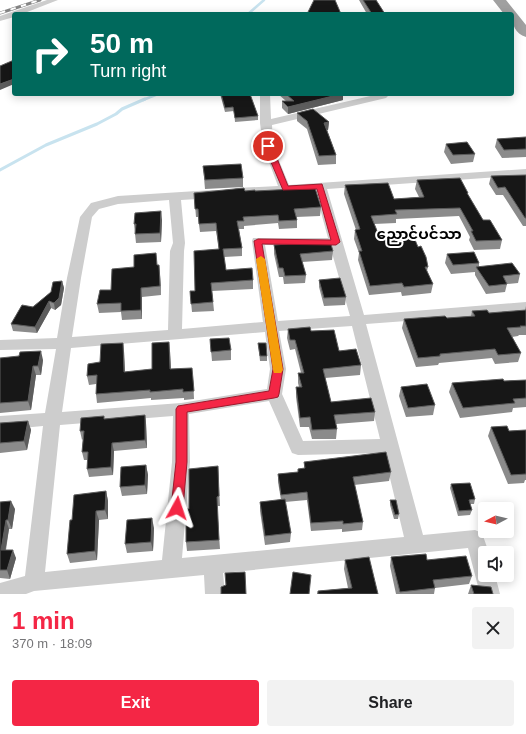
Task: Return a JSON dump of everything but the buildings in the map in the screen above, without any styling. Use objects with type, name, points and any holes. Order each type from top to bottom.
[{"type":"highway","points":[[500,0],[509,12]]},
{"type":"highway","points":[[514,19],[526,33]]},
{"type":"street","points":[[20,12],[54,0]]},
{"type":"street","points":[[0,19],[12,15]]},
{"type":"street","points":[[264,96],[268,146],[285,188]]},
{"type":"street","points":[[265,123],[276,122],[383,96]]},
{"type":"street","points":[[34,582],[53,418],[74,278],[86,217],[95,206],[118,200],[526,172]]},
{"type":"street","points":[[320,186],[358,320],[416,545]]},
{"type":"street","points":[[175,196],[179,243],[177,251],[175,334]]},
{"type":"street","points":[[336,242],[258,241],[278,369],[274,394],[298,448],[390,446]]},
{"type":"street","points":[[0,345],[65,343],[526,307]]},
{"type":"street","points":[[0,423],[181,409],[274,394]]},
{"type":"street","points":[[171,568],[181,462],[181,409]]},
{"type":"street","points":[[0,593],[34,582],[475,539],[490,594]]},
{"type":"street","points":[[213,565],[215,594]]},
{"type":"waterway","points":[[250,12],[264,0]]},
{"type":"waterway","points":[[143,100],[153,96]]},
{"type":"waterway","points":[[0,170],[46,145],[97,124],[116,114],[122,109],[145,99]]},
{"type":"railway","points":[[0,13],[40,0]]},
{"type":"slow traffic","points":[[261,259],[278,370]]},
{"type":"district","name":"ညောင်ပင်သာ","points":[[419,234]]},
{"type":"route","points":[[177,508],[181,462],[181,409],[274,394],[278,369],[258,241],[336,242],[320,186],[285,188],[268,146]]}]
